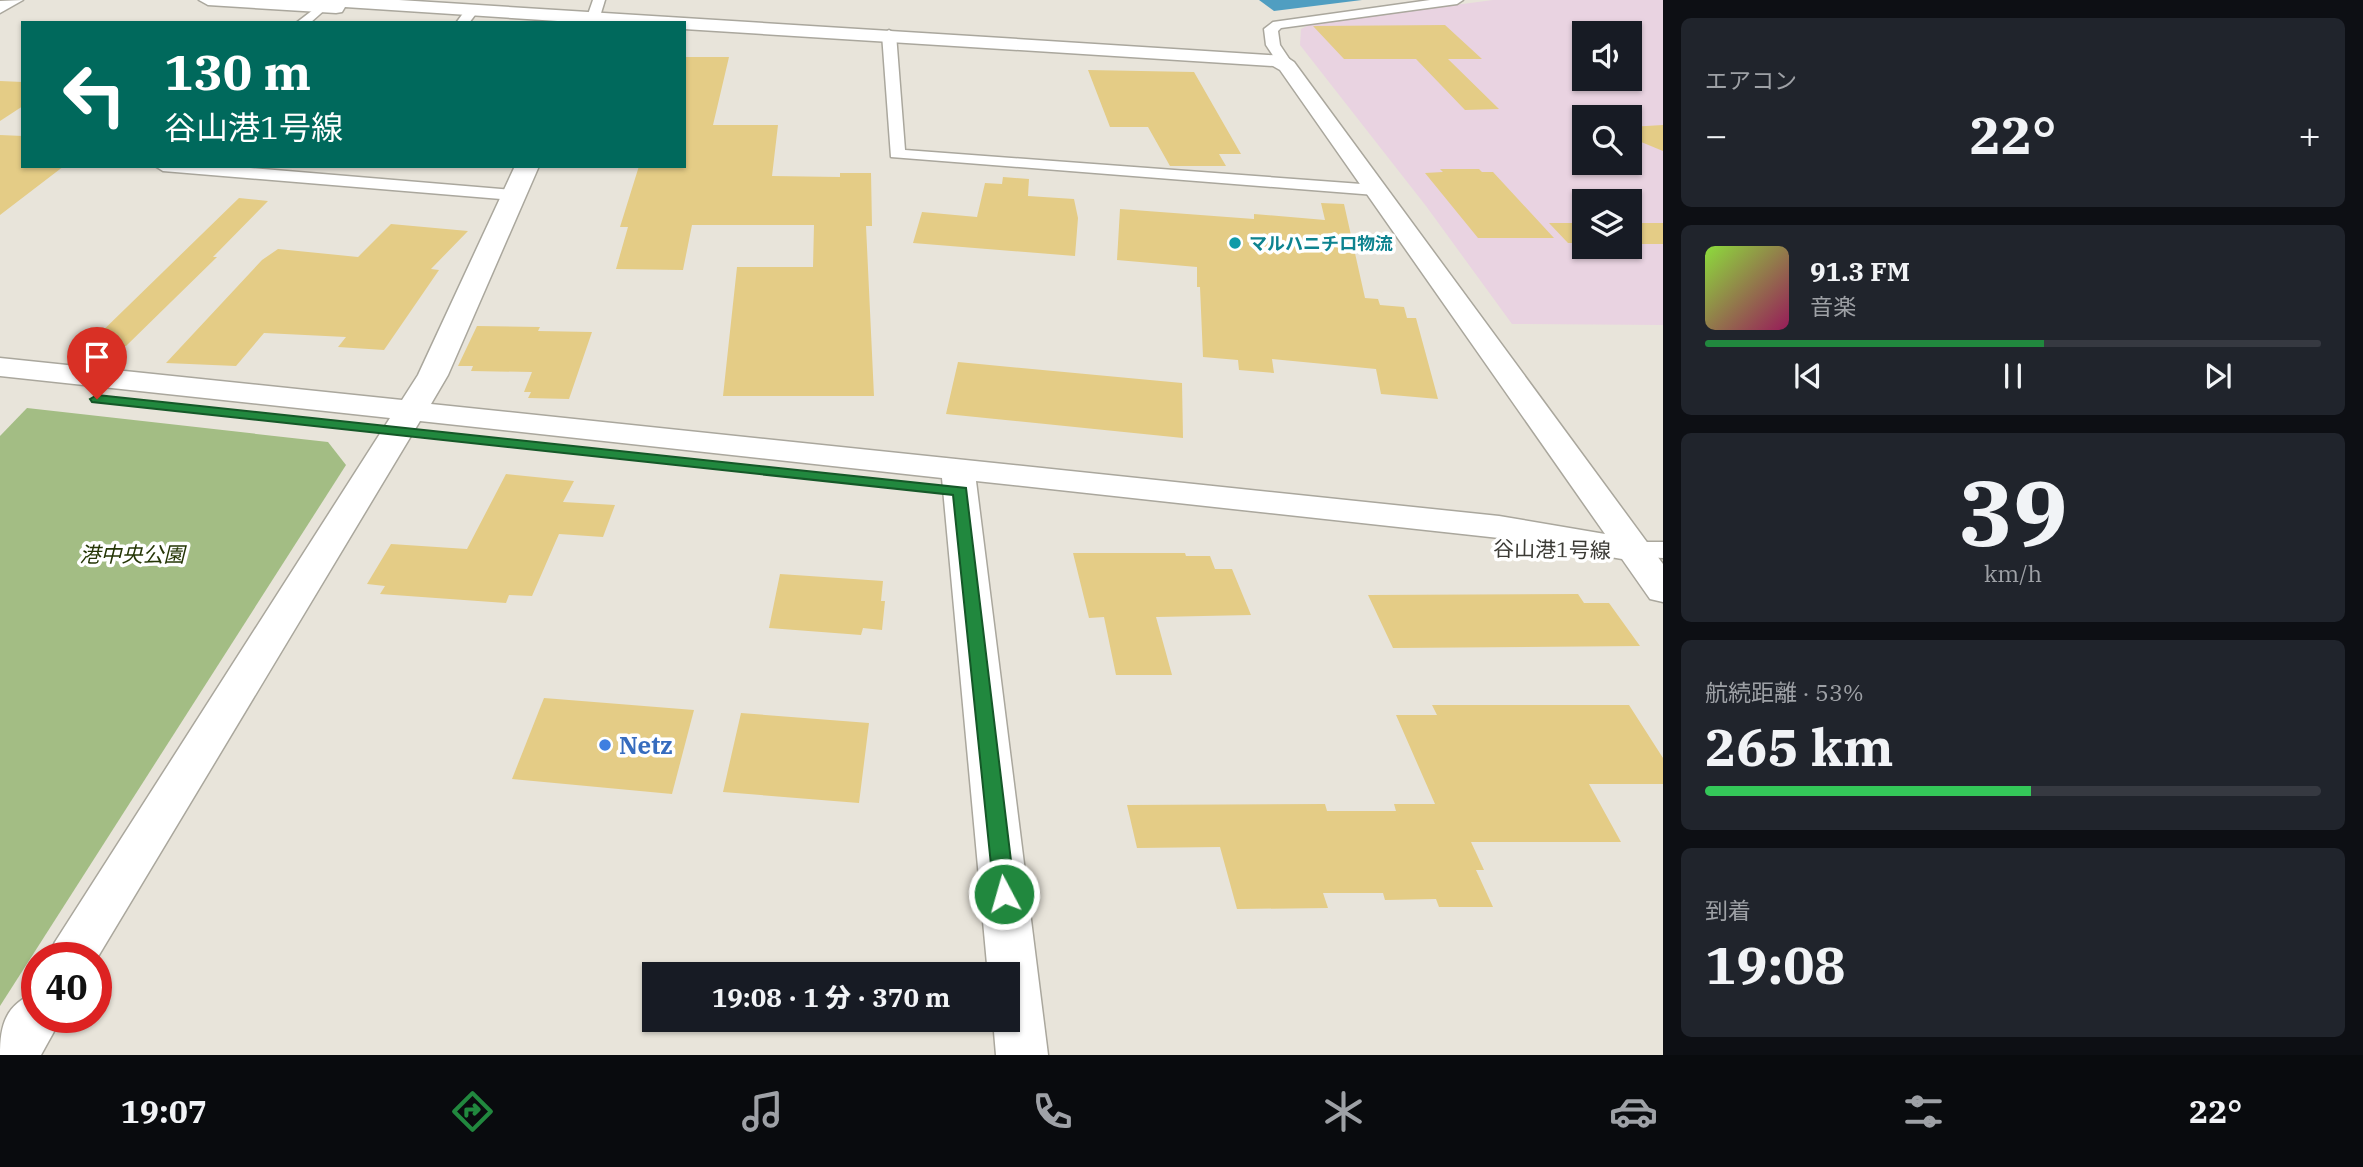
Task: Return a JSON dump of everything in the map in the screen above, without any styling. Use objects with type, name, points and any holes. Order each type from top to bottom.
[{"type":"street","points":[[0,8],[14,0]]},
{"type":"street","points":[[208,0],[594,15],[671,21]]},
{"type":"street","points":[[1457,0],[1278,24],[1271,29],[1273,44],[1375,190],[1649,550],[1663,590]]},
{"type":"street","points":[[317,3],[465,19],[594,15]]},
{"type":"street","points":[[304,21],[317,3]]},
{"type":"street","points":[[686,22],[1287,66]]},
{"type":"street","points":[[686,29],[889,38]]},
{"type":"street","points":[[889,38],[897,154],[1375,190]]},
{"type":"street","points":[[215,168],[318,172],[514,195]]},
{"type":"street","points":[[81,942],[433,375],[526,168]]},
{"type":"street","name":"谷山港1号線","points":[[0,367],[404,421],[959,481],[1523,552],[1649,550]]},
{"type":"street","name":"谷山港1号線","points":[[0,389],[404,421]]},
{"type":"street","points":[[959,481],[1022,1055]]},
{"type":"street","points":[[12,1055],[26,1033]]},
{"type":"shaded area","points":[[1493,0],[1663,0],[1663,325],[1512,324],[1426,206],[1300,45],[1301,29],[1311,24]]},
{"type":"green space","name":"港中央公園","points":[[27,408],[328,442],[346,465],[41,942],[21,942],[21,973],[0,1006],[0,436]]},
{"type":"water","points":[[1259,0],[1362,0],[1274,11]]},
{"type":"building","points":[[1445,25],[1482,59],[1448,59],[1499,109],[1465,110],[1416,59],[1344,59],[1313,26]]},
{"type":"building","points":[[686,57],[729,57],[713,125],[778,125],[772,176],[840,177],[840,173],[871,173],[872,226],[866,226],[874,396],[723,396],[737,267],[813,267],[814,225],[692,225],[683,270],[616,269],[628,227],[620,227],[638,168],[686,168]]},
{"type":"building","points":[[1088,70],[1194,72],[1241,154],[1219,154],[1226,166],[1170,166],[1148,127],[1110,127]]},
{"type":"building","points":[[0,81],[21,82],[21,107],[0,121]]},
{"type":"building","points":[[1663,125],[1663,151],[1642,142],[1642,126]]},
{"type":"building","points":[[0,135],[21,136],[21,168],[61,168],[0,215]]},
{"type":"building","points":[[1440,169],[1479,169],[1482,172],[1493,172],[1554,238],[1478,238],[1425,173],[1443,172]]},
{"type":"building","points":[[1003,177],[1029,179],[1028,196],[1074,199],[1078,218],[1075,256],[913,243],[922,212],[977,217],[985,183],[1002,184]]},
{"type":"building","points":[[239,198],[268,201],[213,257],[217,257],[126,346],[89,344]]},
{"type":"building","points":[[1321,203],[1344,204],[1365,298],[1378,299],[1380,305],[1404,307],[1407,318],[1416,318],[1438,399],[1381,394],[1376,369],[1272,359],[1274,373],[1239,370],[1238,360],[1203,357],[1197,267],[1117,260],[1120,209],[1254,219],[1254,214],[1325,220]]},
{"type":"building","points":[[1549,223],[1572,223],[1572,243],[1568,243]]},
{"type":"building","points":[[1642,223],[1663,223],[1663,244],[1642,244]]},
{"type":"building","points":[[391,224],[468,231],[431,269],[439,270],[384,350],[338,347],[346,337],[264,333],[236,366],[166,363],[262,260],[278,249],[358,257]]},
{"type":"building","points":[[477,326],[540,327],[538,331],[592,332],[569,399],[528,398],[531,392],[524,392],[532,372],[471,371],[473,366],[458,366]]},
{"type":"building","points":[[958,362],[1182,383],[1183,438],[946,414]]},
{"type":"building","points":[[506,474],[574,481],[563,502],[615,505],[603,537],[559,534],[532,596],[509,595],[506,603],[380,594],[385,586],[367,584],[391,544],[467,549]]},
{"type":"building","points":[[1073,553],[1185,553],[1186,556],[1210,556],[1215,569],[1232,569],[1251,615],[1156,617],[1172,675],[1116,675],[1104,617],[1089,618]]},
{"type":"building","points":[[780,574],[883,581],[881,601],[885,601],[882,630],[863,628],[861,635],[769,628]]},
{"type":"building","points":[[1578,594],[1584,603],[1609,603],[1640,646],[1393,648],[1368,595]]},
{"type":"building","name":"Netz","points":[[544,698],[694,710],[672,794],[512,779]]},
{"type":"building","points":[[1432,705],[1629,705],[1663,758],[1663,784],[1589,784],[1621,842],[1471,842],[1484,870],[1476,870],[1493,907],[1439,907],[1436,899],[1385,900],[1383,893],[1323,893],[1328,908],[1237,909],[1220,847],[1137,848],[1127,805],[1325,804],[1327,811],[1396,811],[1394,804],[1435,804],[1396,715],[1437,715]]},
{"type":"building","points":[[741,713],[869,723],[859,803],[723,792]]},
{"type":"place","name":"マルハニチロ物流","points":[[1235,243]]},
{"type":"place","name":"Netz","points":[[605,745]]},
{"type":"route","points":[[97,399],[961,491],[1004,894]]}]
